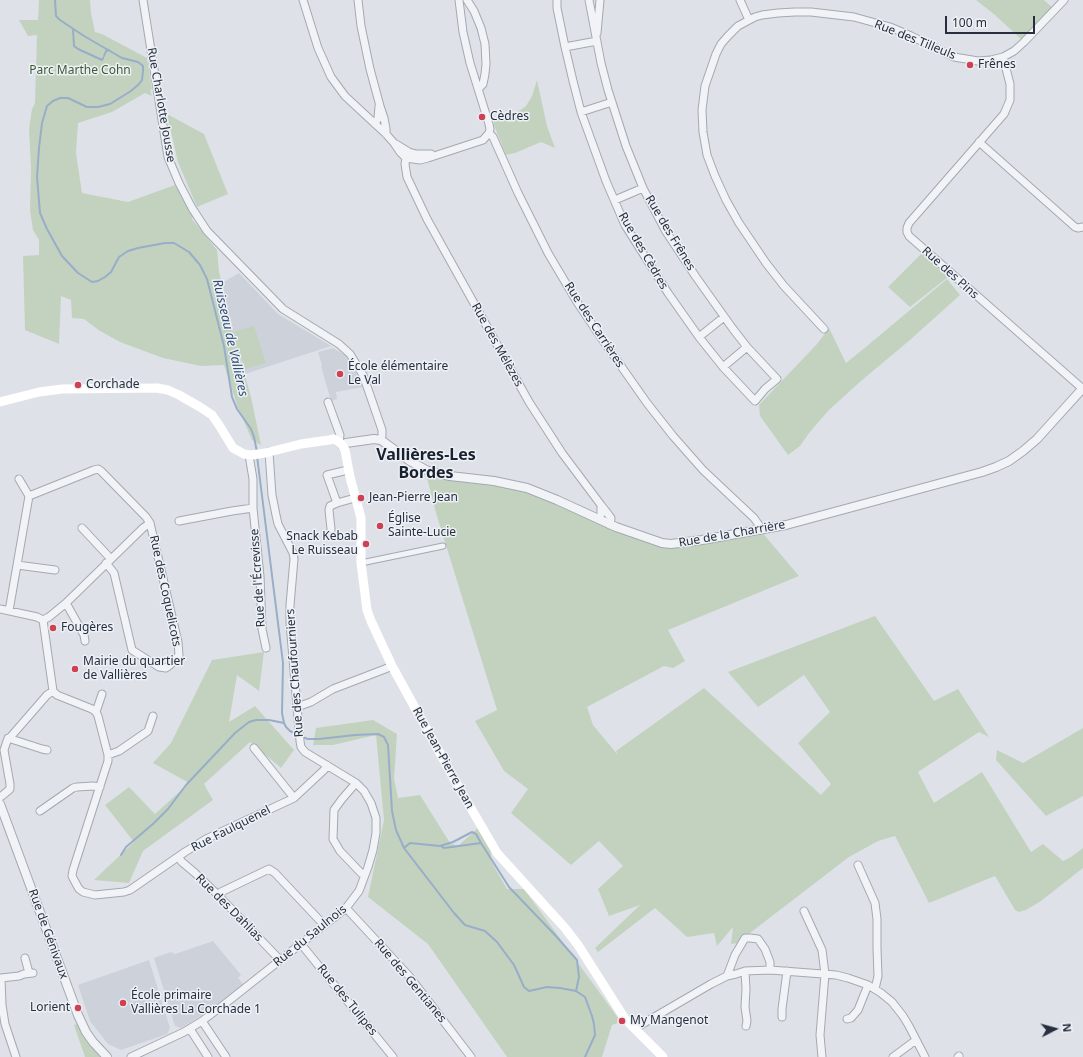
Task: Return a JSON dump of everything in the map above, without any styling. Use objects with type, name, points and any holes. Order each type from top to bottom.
[{"type":"main road","points":[[1,401],[39,392],[62,389],[163,389],[179,395],[212,415],[220,424],[234,448],[244,454],[250,455],[267,452],[315,441],[334,439],[341,443]]},
{"type":"main road","name":"Rue Jean-Pierre Jean","points":[[341,443],[345,450],[348,470],[361,518],[361,563],[367,610],[392,666],[454,780],[497,853],[565,928],[578,945],[625,1019],[663,1057]]},
{"type":"street","name":"Rue Charlotte Jousse","points":[[143,0],[168,157],[192,208],[207,231],[283,309],[339,344],[350,354],[363,375],[382,430],[381,440]]},
{"type":"street","points":[[303,0],[318,48],[331,77],[345,96],[386,134],[400,152],[420,160],[483,140],[489,134]]},
{"type":"street","points":[[358,0],[361,26],[370,69],[384,118],[386,134]]},
{"type":"street","name":"Rue des Carrières","points":[[459,0],[463,32],[489,124],[489,134],[493,137],[518,193],[548,253],[577,302],[647,403],[673,436],[703,470],[757,521],[760,530]]},
{"type":"street","points":[[467,0],[474,11],[481,28],[485,44],[485,74],[483,84],[478,88]]},
{"type":"street","name":"Rue des Cèdres","points":[[557,0],[565,47],[582,112],[597,157],[614,200],[629,231],[668,294],[699,337],[723,367],[755,402],[765,389],[777,380]]},
{"type":"street","name":"Rue des Frênes","points":[[589,0],[592,3],[597,4],[600,1]]},
{"type":"street","name":"Rue des Frênes","points":[[589,0],[601,64],[626,146],[643,188],[665,230],[724,317],[747,347],[777,380]]},
{"type":"street","points":[[740,0],[748,20]]},
{"type":"street","name":"Rue des Tilleuls","points":[[824,329],[784,286],[750,240],[726,200],[714,176],[707,155],[703,132],[702,110],[705,86],[721,44],[738,26],[754,17],[770,14],[811,12],[854,17],[890,27],[954,57],[991,60],[1014,51],[1064,0]]},
{"type":"street","name":"Rue des Frênes","points":[[597,41],[600,1]]},
{"type":"street","points":[[565,47],[597,41]]},
{"type":"street","name":"Rue des Pins","points":[[1003,56],[1010,84],[1010,100],[1008,107],[1004,114],[909,223],[907,228],[909,236],[1083,389]]},
{"type":"street","points":[[582,112],[612,102]]},
{"type":"street","points":[[364,115],[372,114],[380,106]]},
{"type":"street","points":[[375,124],[378,118],[380,106]]},
{"type":"street","points":[[980,142],[1075,227],[1083,227]]},
{"type":"street","name":"Rue des Mélèzes","points":[[411,156],[407,177],[427,219],[529,402],[562,453],[611,518],[610,524]]},
{"type":"street","points":[[614,200],[643,188]]},
{"type":"street","points":[[699,337],[724,317]]},
{"type":"street","points":[[723,367],[747,347]]},
{"type":"street","name":"Rue de la Charrière","points":[[381,440],[410,461],[428,471],[450,476],[494,481],[527,488],[610,524],[662,543],[671,544],[786,526],[996,467],[1009,461],[1037,439],[1083,389]]},
{"type":"street","points":[[328,402],[340,435],[341,443],[374,439],[381,440]]},
{"type":"street","name":"Rue des Chaufourniers","points":[[267,452],[272,495],[278,524],[294,559],[290,611],[299,737],[301,747],[305,752],[327,765]]},
{"type":"street","name":"Rue de l'Écrevisse","points":[[250,455],[253,478],[253,508],[260,576],[262,629],[266,648]]},
{"type":"street","points":[[29,496],[98,469],[112,481],[150,523],[66,603],[43,620]]},
{"type":"street","points":[[337,503],[326,475],[348,470]]},
{"type":"street","points":[[9,611],[29,496],[19,479]]},
{"type":"street","points":[[331,529],[330,508],[332,504],[355,498]]},
{"type":"street","points":[[598,519],[601,514],[601,505]]},
{"type":"street","points":[[179,521],[253,508]]},
{"type":"street","name":"Rue des Coquelicots","points":[[82,528],[109,561],[114,573],[132,650],[159,667],[166,668],[170,666],[178,655],[178,642],[150,523]]},
{"type":"street","points":[[361,563],[443,546]]},
{"type":"street","points":[[17,565],[55,570]]},
{"type":"street","points":[[66,603],[84,635],[85,641]]},
{"type":"street","points":[[0,610],[37,617],[43,620]]},
{"type":"street","points":[[40,811],[77,786],[100,787],[108,760],[108,755],[96,712],[57,695],[53,690],[43,620]]},
{"type":"street","points":[[297,707],[311,702],[333,689],[392,666]]},
{"type":"street","points":[[0,797],[10,788],[4,750],[5,744],[8,738],[53,690]]},
{"type":"street","points":[[96,712],[102,694]]},
{"type":"street","points":[[108,755],[119,751],[148,731],[153,716]]},
{"type":"street","points":[[8,738],[47,750]]},
{"type":"street","points":[[254,748],[294,798]]},
{"type":"street","name":"Rue du Saulnois","points":[[131,1057],[190,1029],[202,1021],[346,908],[359,891],[373,850],[376,833],[376,818],[368,797],[356,783],[327,765]]},
{"type":"street","name":"Rue Faulquenel","points":[[100,787],[72,876],[79,889],[88,894],[124,892],[130,890],[206,839],[294,798],[324,770],[327,765]]},
{"type":"street","points":[[356,783],[334,810],[333,838],[340,851],[361,873],[365,875]]},
{"type":"street","name":"Rue de Génivaux","points":[[0,804],[78,1015],[86,1032],[107,1057]]},
{"type":"street","name":"Rue des Dahlias","points":[[178,857],[218,895],[280,960]]},
{"type":"street","points":[[847,1019],[858,1010],[878,976],[877,919],[875,903],[858,865]]},
{"type":"street","points":[[218,895],[221,892],[269,869],[276,873],[324,925]]},
{"type":"street","name":"Rue des Gentianes","points":[[346,908],[409,976],[471,1057]]},
{"type":"street","points":[[804,911],[822,950],[825,974],[820,1035],[822,1057]]},
{"type":"street","points":[[727,976],[735,955],[745,938],[758,939],[765,949],[770,962],[770,970]]},
{"type":"street","name":"Rue des Tulipes","points":[[300,944],[393,1057]]},
{"type":"street","points":[[8,1057],[14,1054],[5,1024],[0,999],[1,978],[31,973],[25,958]]},
{"type":"street","points":[[635,1029],[727,976],[745,971],[770,970],[825,974],[848,978],[871,987],[886,996],[906,1021],[925,1057]]},
{"type":"street","points":[[745,971],[746,1026]]},
{"type":"street","points":[[782,1017],[787,972]]},
{"type":"street","points":[[202,1021],[226,1057]]},
{"type":"street","points":[[190,1029],[208,1057]]},
{"type":"street","points":[[893,1057],[916,1040]]},
{"type":"shaded area","points":[[239,273],[278,314],[331,346],[245,374],[222,283]]},
{"type":"shaded area","name":"École élémentaire Le Val","points":[[333,348],[345,355],[363,387],[336,392],[337,399],[331,401],[318,352]]},
{"type":"shaded area","points":[[213,941],[241,975],[238,978],[243,984],[210,1010],[181,1028],[175,1026],[154,958],[171,952],[175,954]]},
{"type":"shaded area","name":"École primaire Vallières La Corchade 1","points":[[149,960],[170,1028],[167,1034],[121,1050],[108,1044],[90,1021],[78,985]]},
{"type":"green space","name":"Parc Marthe Cohn","points":[[39,0],[90,0],[95,32],[102,34],[147,58],[152,89],[150,90],[152,96],[145,93],[112,112],[78,123],[76,153],[82,193],[128,202],[175,185],[193,217],[192,219],[217,250],[219,272],[233,332],[254,326],[266,363],[245,369],[234,337],[251,397],[261,445],[252,440],[238,408],[224,365],[201,366],[163,358],[120,342],[100,331],[84,319],[72,318],[71,300],[61,296],[59,344],[25,330],[23,256],[39,255],[39,240],[33,230],[30,211],[31,168],[29,129],[32,109],[35,103],[37,35],[28,36],[19,20],[38,20]]},
{"type":"green space","points":[[976,0],[1044,0],[1054,9],[1024,42],[995,15]]},
{"type":"green space","points":[[537,80],[547,126],[555,148],[541,142],[515,153],[506,155],[494,122],[496,119],[515,114],[526,106],[532,96]]},
{"type":"green space","points":[[167,114],[204,134],[228,194],[197,207],[178,162]]},
{"type":"green space","points":[[922,253],[948,277],[910,307],[888,287]]},
{"type":"green space","points":[[947,279],[960,295],[829,410],[800,446],[788,455],[760,416],[759,405],[817,344],[829,328],[846,363]]},
{"type":"green space","points":[[426,474],[505,483],[662,543],[760,530],[799,576],[668,630],[685,661],[673,668],[664,666],[587,707],[593,725],[618,755],[616,751],[704,688],[821,795],[831,784],[798,743],[830,712],[804,675],[758,707],[728,672],[875,616],[934,701],[958,689],[989,737],[979,732],[918,772],[934,803],[982,772],[1031,852],[1043,844],[1063,861],[1083,848],[1083,868],[1041,901],[1026,910],[1019,912],[1015,910],[995,876],[929,903],[895,836],[878,841],[849,857],[746,936],[739,943],[731,944],[733,927],[717,946],[714,933],[687,937],[655,908],[598,952],[595,948],[640,905],[609,916],[598,889],[623,866],[599,841],[571,865],[511,813],[528,789],[504,771],[475,721],[497,710],[436,513]]},
{"type":"green space","points":[[264,652],[259,691],[237,675],[229,722],[255,706],[294,750],[281,768],[250,742],[204,784],[213,800],[143,851],[129,883],[94,880],[134,842],[105,805],[129,787],[155,814],[189,783],[153,763],[171,743],[212,660]]},
{"type":"green space","points":[[373,720],[397,734],[394,779],[398,798],[420,795],[450,843],[458,846],[478,828],[491,850],[491,861],[507,889],[524,889],[621,1022],[612,1025],[602,1057],[507,1057],[428,944],[368,897],[384,820],[376,735],[333,745],[313,745],[316,728]]},
{"type":"green space","points":[[1083,728],[1083,796],[1046,816],[996,760],[997,750],[1023,763]]},
{"type":"green space","points":[[77,1024],[87,1042],[101,1057],[85,1057],[74,1025]]},
{"type":"waterway","name":"Ruisseau de Vallières","points":[[55,0],[56,16],[60,20],[122,58],[138,62],[143,66],[143,71],[142,80],[139,84],[131,91],[110,104],[98,107],[87,107],[68,98],[60,98],[47,106],[42,123],[37,177],[40,213],[47,229],[62,256],[78,273],[92,282],[98,281],[111,272],[119,257],[128,251],[165,243],[174,243],[189,252],[200,265],[207,279],[224,346],[232,397],[237,409],[251,429],[257,452]]},
{"type":"waterway","name":"Ruisseau de Vallières","points":[[73,29],[74,46],[102,60],[103,58]]},
{"type":"waterway","name":"Ruisseau de Vallières","points":[[104,56],[106,51],[109,50]]},
{"type":"waterway","name":"Ruisseau de Vallières","points":[[257,456],[283,663],[282,713],[286,727],[298,735]]},
{"type":"waterway","points":[[121,855],[126,847],[168,809],[186,785],[235,733],[249,722],[256,720],[269,720],[284,723]]},
{"type":"waterway","name":"Ruisseau de Vallières","points":[[302,737],[308,739],[319,739],[378,734],[384,737],[388,745],[392,811],[396,830],[404,848],[465,925],[485,931],[497,942],[514,965],[524,987],[529,991],[547,987],[560,988],[576,991],[585,997],[592,1016],[595,1035],[585,1057]]},
{"type":"waterway","name":"Ruisseau de Vallières","points":[[404,848],[410,843],[440,846],[453,842],[472,832],[476,834],[509,887],[577,960],[579,977],[576,991]]},
{"type":"waterway","name":"Ruisseau de Vallières","points":[[441,846],[444,848],[481,843]]},
{"type":"place","name":"Frênes","points":[[970,65]]},
{"type":"place","name":"Cèdres","points":[[482,117]]},
{"type":"place","name":"École élémentaire Le Val","points":[[340,374]]},
{"type":"place","name":"Corchade","points":[[78,385]]},
{"type":"place","name":"Jean-Pierre Jean","points":[[361,498]]},
{"type":"place","name":"Église Sainte-Lucie","points":[[380,526]]},
{"type":"place","name":"Snack Kebab Le Ruisseau","points":[[366,544]]},
{"type":"place","name":"Fougères","points":[[53,628]]},
{"type":"place","name":"Mairie du quartier de Vallières","points":[[75,669]]},
{"type":"place","name":"École primaire Vallières La Corchade 1","points":[[123,1003]]},
{"type":"place","name":"Lorient","points":[[78,1008]]},
{"type":"place","name":"My Mangenot","points":[[622,1021]]},
{"type":"district","name":"Vallières-Les Bordes","points":[[426,464]]}]
